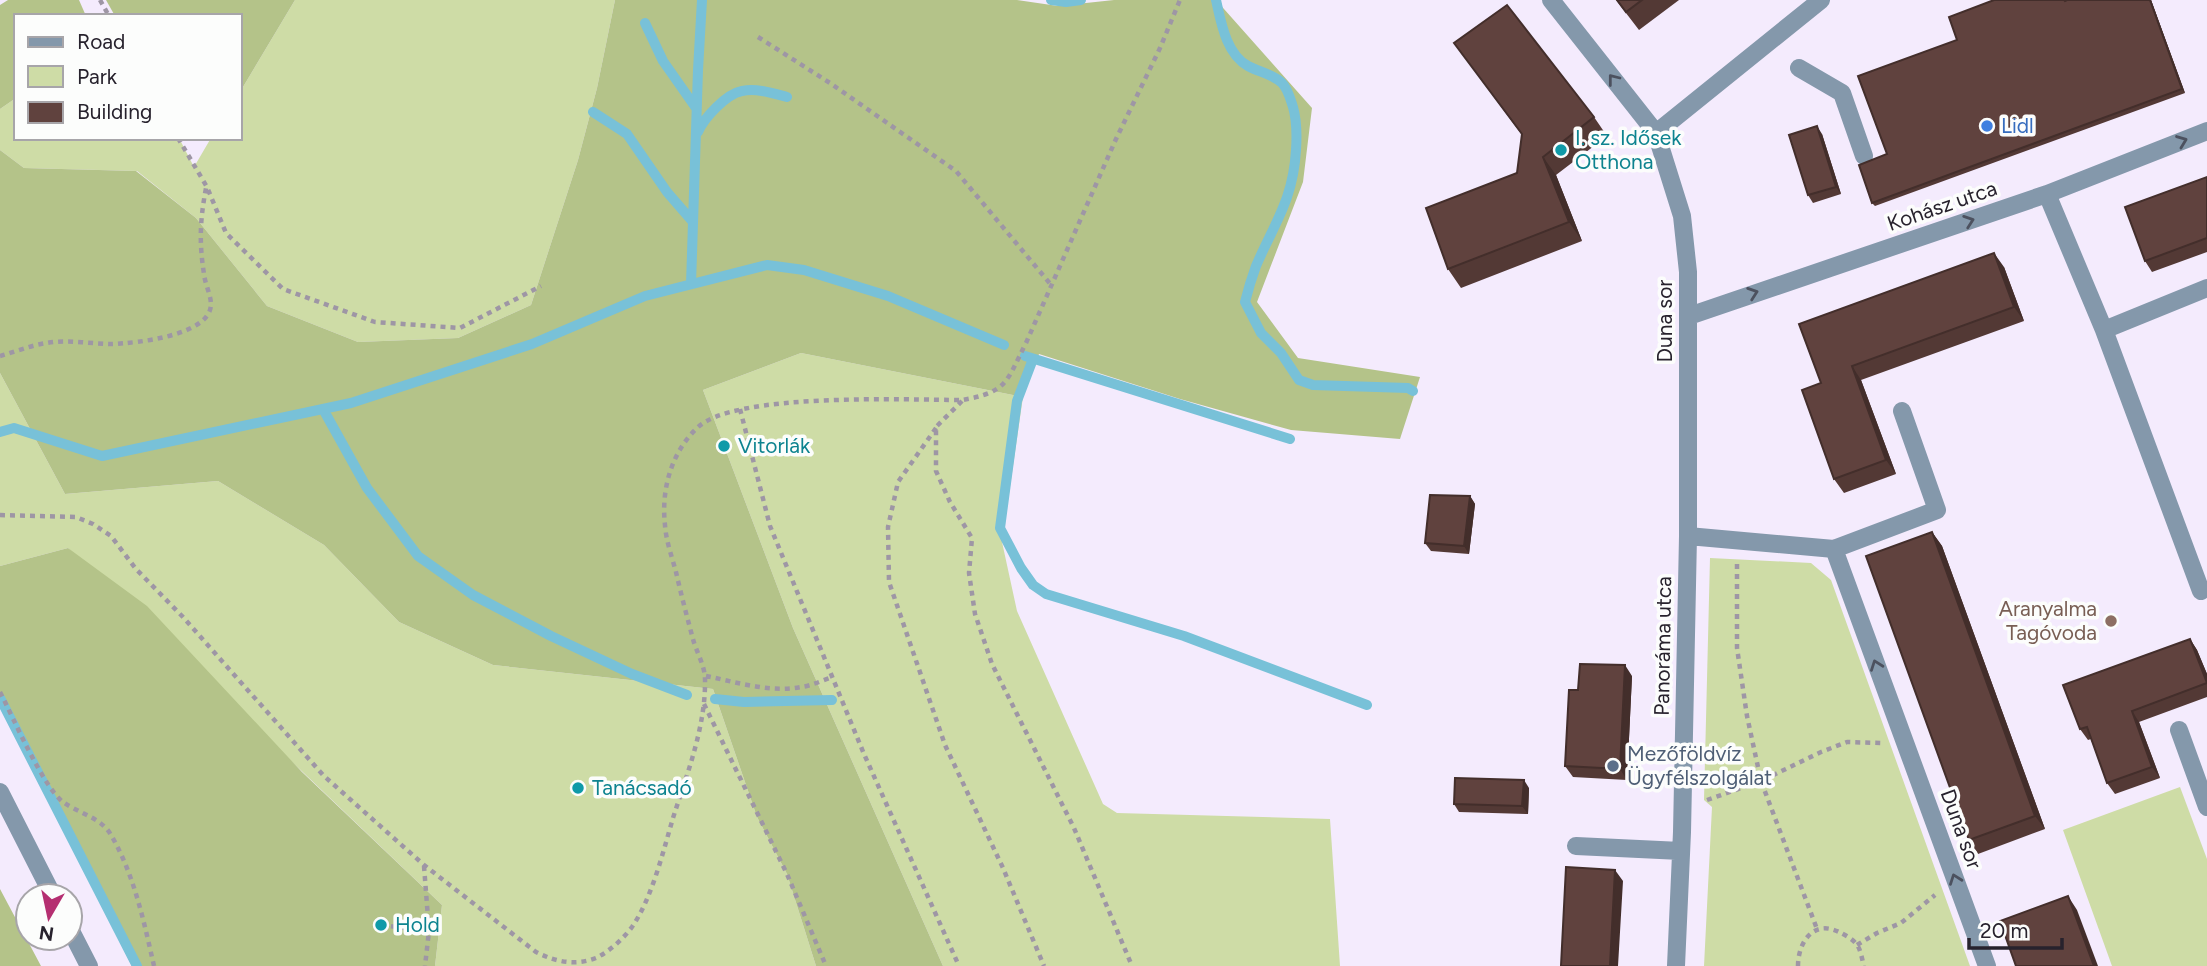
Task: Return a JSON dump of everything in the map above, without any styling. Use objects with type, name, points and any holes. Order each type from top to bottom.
[{"type":"street","name":"Duna sor","points":[[1551,0],[1656,133],[1682,216],[1689,316],[1688,536]]},
{"type":"street","points":[[1656,133],[1821,0]]},
{"type":"street","points":[[1799,68],[1842,93],[1864,156]]},
{"type":"street","name":"Kohász utca","points":[[1689,316],[2047,194],[2207,131]]},
{"type":"street","points":[[2047,194],[2104,330],[2201,591]]},
{"type":"street","points":[[2104,330],[2207,288]]},
{"type":"street","points":[[1688,536],[1834,549],[1937,510],[1902,411]]},
{"type":"street","name":"Panoráma utca","points":[[1676,966],[1688,536]]},
{"type":"street","name":"Duna sor","points":[[1834,549],[1987,966]]},
{"type":"street","points":[[2179,730],[2207,807]]},
{"type":"street","points":[[0,792],[46,882]]},
{"type":"street","points":[[1576,846],[1681,851]]},
{"type":"path","points":[[0,515],[76,517],[111,536],[136,569],[182,616],[324,776],[424,865],[536,952],[572,965],[595,959],[617,944],[632,926],[645,902],[699,734],[706,676],[696,651],[665,527],[664,496],[671,468],[681,447],[698,426],[719,414],[740,409],[794,402],[962,400],[994,392],[1004,384],[1026,343],[1180,0]]},
{"type":"path","points":[[758,37],[830,83],[956,171],[1052,286]]},
{"type":"path","points":[[179,140],[207,187],[226,233],[283,289],[375,322],[460,328],[541,286]]},
{"type":"path","points":[[0,356],[48,342],[114,344],[173,335],[195,327],[208,317],[211,304],[199,243],[200,218],[207,187]]},
{"type":"path","points":[[962,400],[936,427],[898,482],[888,527],[889,582],[945,745],[1003,868],[1044,966]]},
{"type":"path","points":[[740,409],[770,526],[864,754],[959,966]]},
{"type":"path","points":[[936,427],[936,471],[950,502],[972,538],[969,573],[975,614],[992,664],[1074,828],[1132,966]]},
{"type":"path","points":[[1737,541],[1737,648],[1747,716],[1761,781],[1818,929]]},
{"type":"path","points":[[706,676],[760,687],[780,688],[800,688],[833,677]]},
{"type":"path","points":[[0,692],[45,780],[62,802],[87,814],[110,832],[140,902],[155,966]]},
{"type":"path","points":[[704,704],[787,874],[826,966]]},
{"type":"path","points":[[1704,801],[1761,781],[1847,742],[1890,744]]},
{"type":"path","points":[[424,865],[429,931],[425,966]]},
{"type":"path","points":[[1857,945],[1902,923],[1942,889]]},
{"type":"path","points":[[381,925],[429,931]]},
{"type":"path","points":[[1798,966],[1804,940],[1818,929],[1832,928],[1857,945],[1864,966]]},
{"type":"green space","points":[[8,0],[79,0],[85,14],[14,14],[14,99],[0,109],[0,5]]},
{"type":"green space","points":[[106,0],[295,0],[242,89],[242,14],[114,14]]},
{"type":"green space","points":[[295,0],[615,0],[597,88],[578,160],[531,305],[458,338],[358,342],[267,306],[196,218],[137,171],[24,168],[0,150],[0,109],[14,99],[14,140],[180,140],[194,167],[210,140],[242,140],[242,89]]},
{"type":"green space","points":[[615,0],[1017,0],[1058,6],[1114,0],[1216,0],[1312,108],[1303,182],[1257,302],[1298,358],[1420,377],[1400,439],[1291,430],[1180,399],[1039,354],[1023,397],[801,353],[703,390],[793,628],[943,966],[816,966],[787,874],[757,817],[713,689],[493,665],[399,622],[324,545],[218,481],[65,494],[0,373],[0,150],[24,168],[136,171],[196,218],[267,306],[358,342],[458,338],[531,305],[578,160],[597,88]]},
{"type":"green space","points":[[801,353],[1023,397],[1002,542],[1017,611],[1103,804],[1117,813],[1330,819],[1340,966],[943,966],[793,628],[703,390]]},
{"type":"green space","points":[[0,373],[65,494],[218,481],[324,545],[399,622],[493,665],[713,689],[757,817],[787,874],[816,966],[435,966],[442,905],[68,548],[0,566]]},
{"type":"green space","points":[[68,548],[147,606],[302,772],[442,905],[435,966],[132,966],[0,703],[0,566]]},
{"type":"green space","points":[[1710,558],[1811,563],[1831,580],[1970,966],[1704,966],[1712,807],[1704,800]]},
{"type":"green space","points":[[2180,787],[2207,859],[2207,966],[2112,966],[2063,830]]},
{"type":"green space","points":[[0,889],[14,915],[14,952],[34,952],[41,966],[0,966]]},
{"type":"building","points":[[1617,0],[1642,0],[1626,12]]},
{"type":"building","name":"Lidl","points":[[1994,0],[2150,0],[2182,89],[1872,203],[1859,165],[1887,154],[1858,76],[1957,40],[1949,17]]},
{"type":"building","name":"I. sz. Idősek Otthona","points":[[1507,5],[1594,117],[1543,157],[1569,222],[1448,269],[1426,208],[1517,173],[1522,134],[1454,43]]},
{"type":"building","points":[[1817,126],[1836,187],[1808,195],[1789,135]]},
{"type":"building","points":[[2207,177],[2207,238],[2145,261],[2125,207]]},
{"type":"building","points":[[1994,253],[2014,307],[1852,366],[1886,460],[1834,479],[1802,390],[1821,383],[1799,324]]},
{"type":"building","points":[[1430,495],[1470,496],[1464,546],[1425,543]]},
{"type":"building","points":[[1932,532],[2035,816],[1969,840],[1866,556]]},
{"type":"building","name":"Aranyalma Tagóvoda","points":[[2190,639],[2207,683],[2132,711],[2152,767],[2107,783],[2087,727],[2080,729],[2063,685]]},
{"type":"building","points":[[1580,664],[1625,665],[1620,769],[1565,766],[1569,690],[1578,690]]},
{"type":"building","points":[[1455,778],[1524,780],[1522,806],[1454,804]]},
{"type":"building","points":[[1566,867],[1615,870],[1610,966],[1561,966]]},
{"type":"building","points":[[2068,896],[2094,966],[2016,966],[2000,921]]},
{"type":"waterway","points":[[691,284],[702,0]]},
{"type":"waterway","points":[[1051,0],[1081,0]]},
{"type":"waterway","points":[[1216,0],[1226,37],[1234,54],[1248,66],[1270,75],[1286,88],[1297,133],[1294,168],[1287,197],[1256,266],[1245,302],[1261,333],[1281,353],[1299,380],[1313,385],[1408,388],[1413,391]]},
{"type":"waterway","points":[[645,23],[663,61],[696,108]]},
{"type":"waterway","points":[[698,132],[716,107],[736,93],[748,90],[787,97]]},
{"type":"waterway","points":[[593,112],[627,134],[667,192],[693,222]]},
{"type":"waterway","points":[[0,432],[14,428],[102,456],[351,403],[532,344],[645,296],[767,265],[804,270],[888,296],[1004,345]]},
{"type":"waterway","points":[[1025,356],[1290,439]]},
{"type":"waterway","points":[[1033,359],[1017,401],[1000,528],[1033,585],[1046,594],[1184,636],[1367,705]]},
{"type":"waterway","points":[[323,409],[367,488],[418,556],[473,595],[551,636],[632,674],[687,695]]},
{"type":"waterway","points":[[0,698],[137,966]]},
{"type":"waterway","points":[[715,699],[744,702],[832,700]]},
{"type":"place","name":"Lidl","points":[[1987,126]]},
{"type":"place","name":"I. sz. Idősek Otthona","points":[[1561,150]]},
{"type":"place","name":"Vitorlák","points":[[724,446]]},
{"type":"place","name":"Aranyalma Tagóvoda","points":[[2111,621]]},
{"type":"place","name":"Mezőföldvíz Ügyfélszolgálat","points":[[1613,766]]},
{"type":"place","name":"Tanácsadó","points":[[578,788]]},
{"type":"place","name":"Hold","points":[[381,925]]}]
